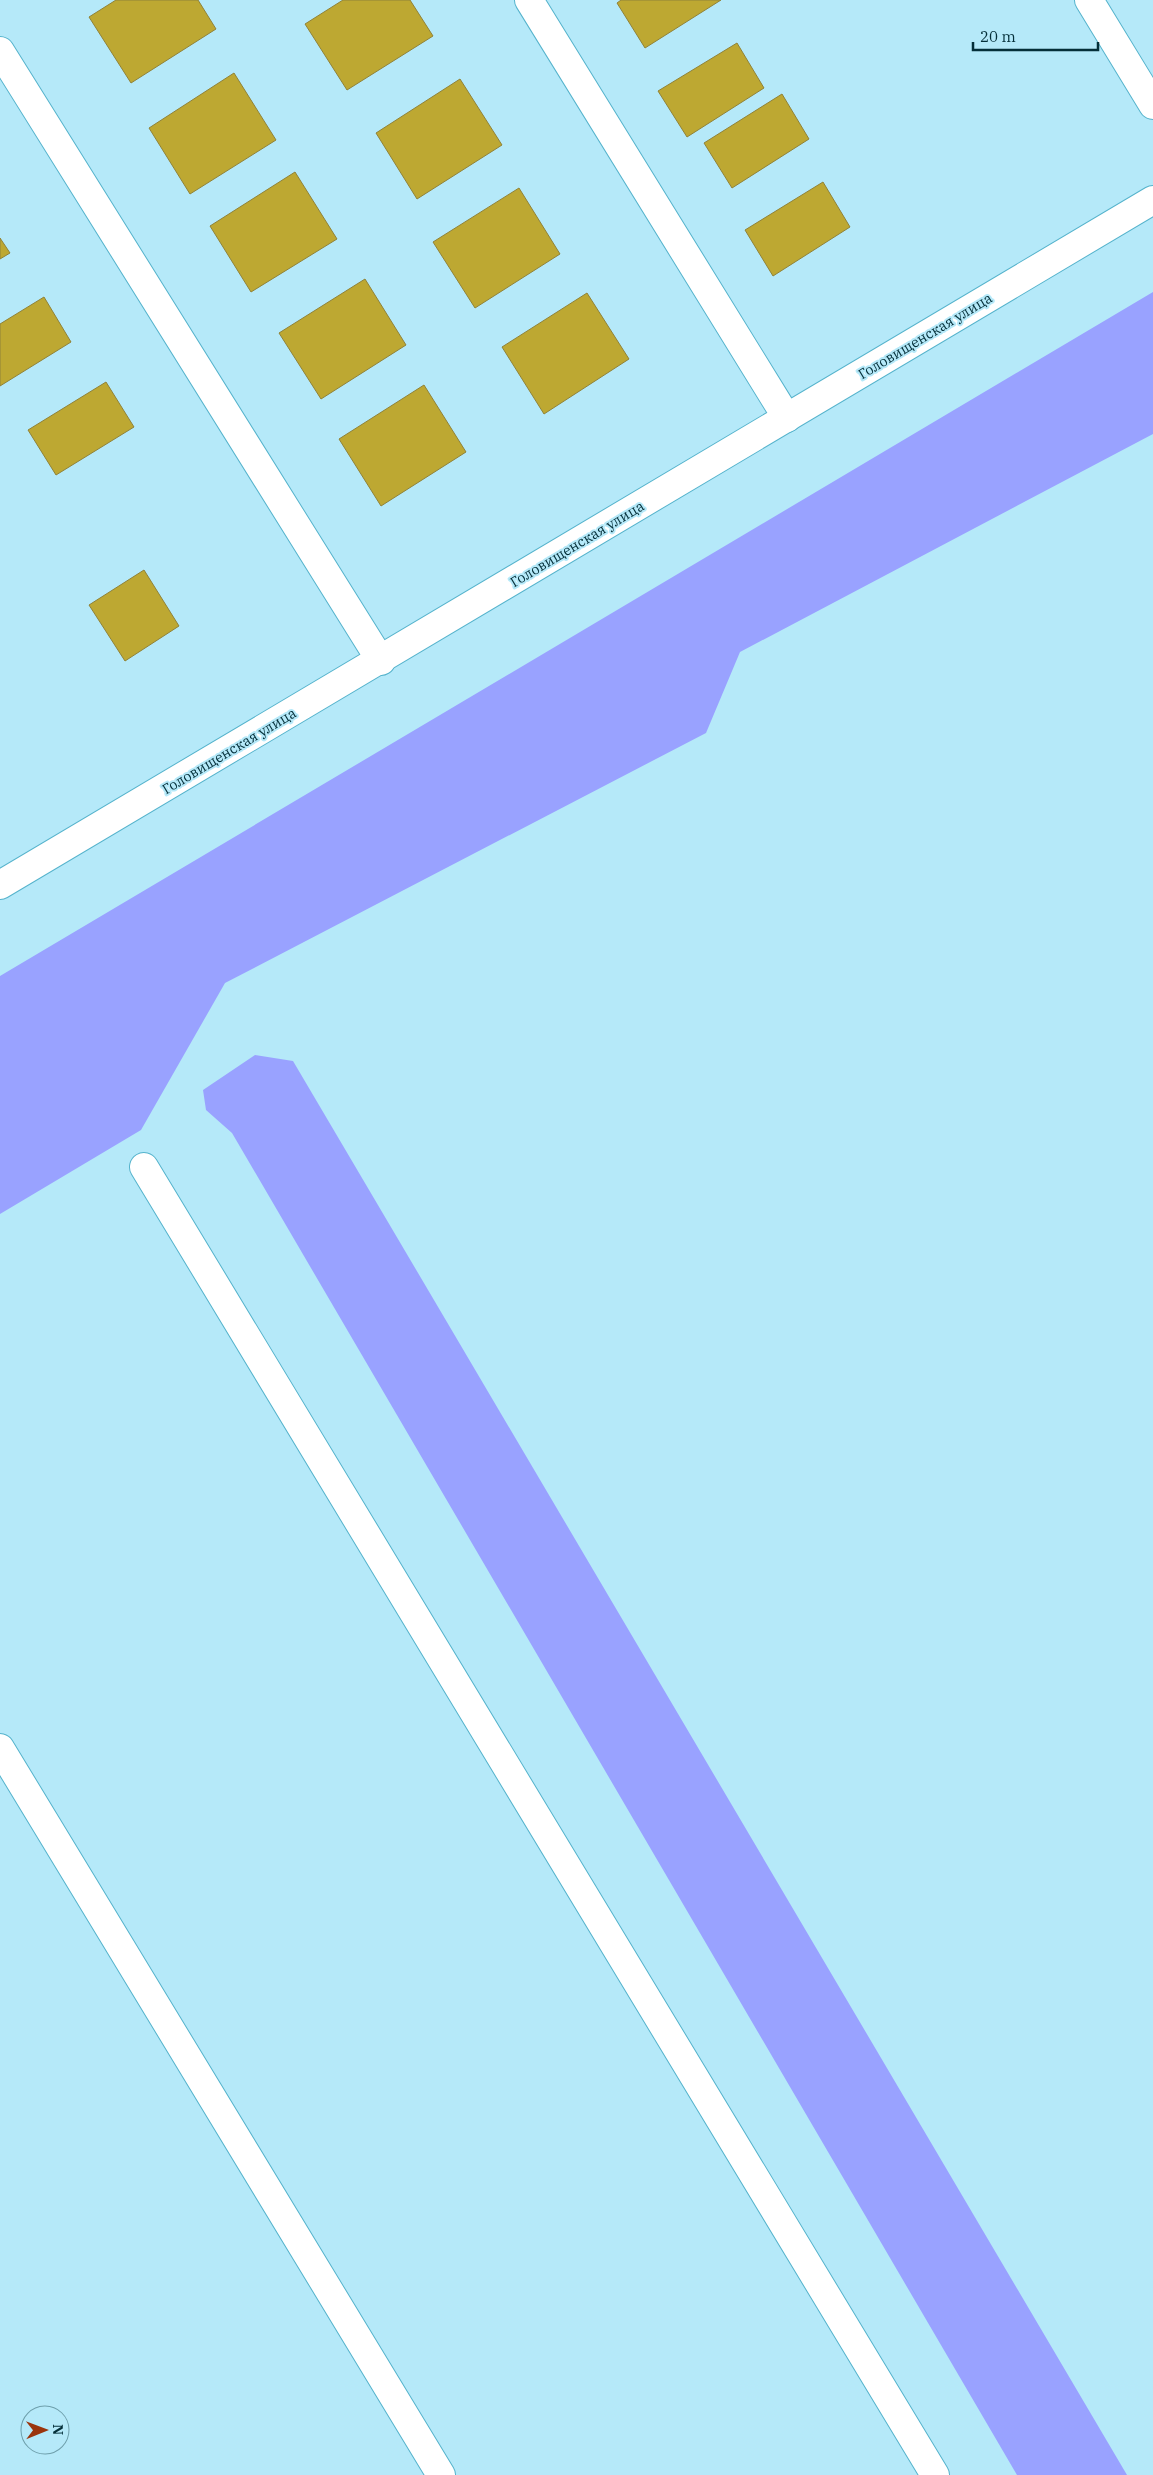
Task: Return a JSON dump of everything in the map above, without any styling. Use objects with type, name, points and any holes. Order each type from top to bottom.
[{"type":"street","points":[[528,0],[787,418]]},
{"type":"street","points":[[1089,0],[1153,105]]},
{"type":"street","points":[[0,51],[381,661]]},
{"type":"street","name":"Головищенская улица","points":[[0,885],[381,661],[1153,200]]},
{"type":"street","points":[[144,1167],[935,2475]]},
{"type":"street","points":[[0,1748],[441,2475]]},
{"type":"shaded area","points":[[1153,292],[1153,434],[740,652],[706,733],[225,983],[141,1130],[0,1214],[0,976]]},
{"type":"shaded area","points":[[255,1055],[293,1061],[1127,2475],[1017,2475],[232,1133],[206,1110],[203,1090]]},
{"type":"building","points":[[116,0],[198,0],[216,29],[131,83],[89,17]]},
{"type":"building","points":[[343,0],[410,0],[433,36],[347,90],[305,24]]},
{"type":"building","points":[[621,0],[721,0],[645,48],[617,3]]},
{"type":"building","points":[[737,43],[764,88],[687,137],[658,91]]},
{"type":"building","points":[[234,73],[276,140],[190,194],[149,128]]},
{"type":"building","points":[[460,79],[502,145],[417,199],[376,133]]},
{"type":"building","points":[[782,94],[809,139],[732,188],[704,143]]},
{"type":"building","points":[[295,172],[337,239],[251,292],[210,226]]},
{"type":"building","points":[[823,182],[850,227],[773,276],[745,230]]},
{"type":"building","points":[[519,188],[560,254],[475,308],[433,242]]},
{"type":"building","points":[[0,238],[10,253],[0,259]]},
{"type":"building","points":[[365,279],[406,345],[321,399],[279,333]]},
{"type":"building","points":[[587,293],[629,359],[544,414],[502,347]]},
{"type":"building","points":[[44,297],[71,342],[0,386],[0,324]]},
{"type":"building","points":[[106,382],[134,427],[56,475],[28,430]]},
{"type":"building","points":[[424,385],[466,452],[381,506],[339,439]]},
{"type":"building","points":[[144,570],[179,626],[125,661],[89,605]]}]
